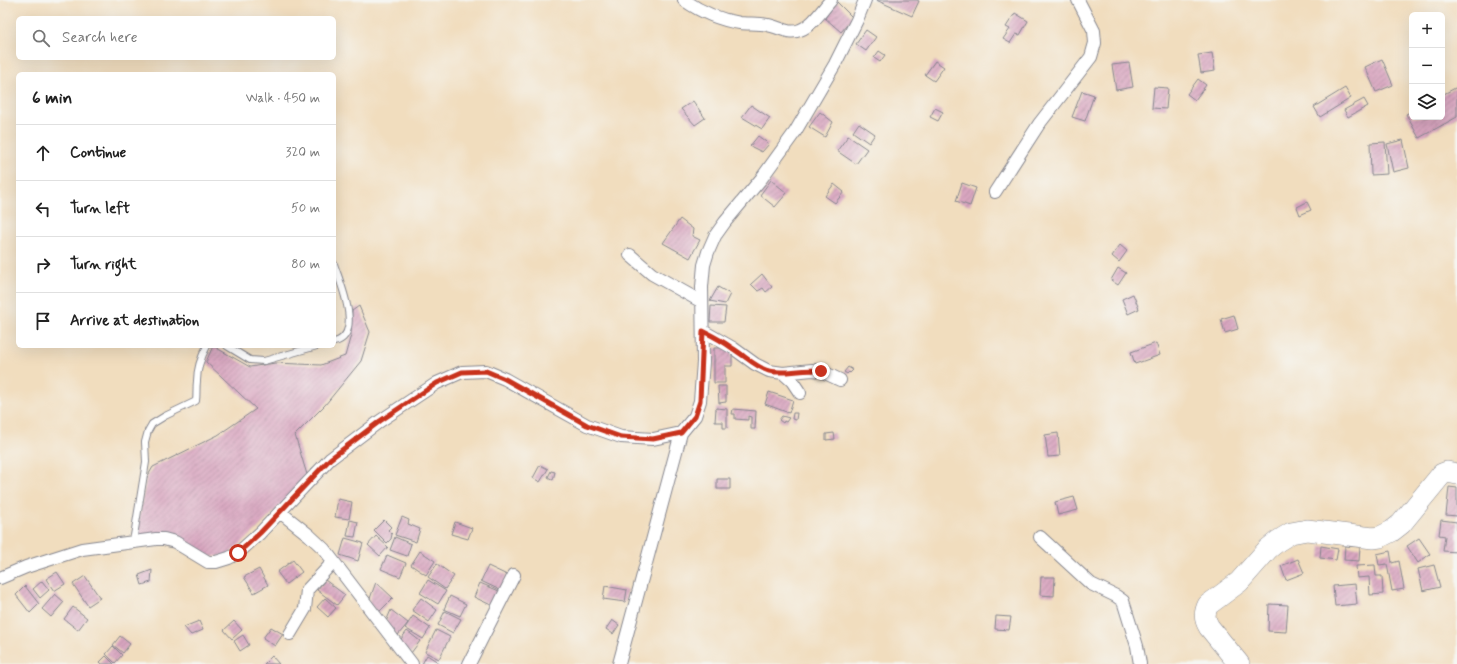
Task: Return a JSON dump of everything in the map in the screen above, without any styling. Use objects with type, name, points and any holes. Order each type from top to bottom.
[{"type":"highway","points":[[1239,664],[1209,627],[1206,622],[1205,611],[1208,605],[1239,582],[1268,549],[1278,540],[1291,533],[1307,530],[1373,538],[1386,535],[1401,524],[1442,474],[1447,472],[1457,474]]},
{"type":"street","points":[[684,0],[708,15],[740,23],[769,26],[784,31],[793,31],[800,30],[807,25],[831,0]]},
{"type":"street","points":[[619,664],[681,433],[695,416],[700,401],[703,331],[702,302],[704,265],[708,252],[715,236],[761,179],[795,132],[835,64],[857,20],[865,0]]},
{"type":"street","points":[[995,192],[1039,124],[1091,57],[1095,43],[1094,31],[1078,0]]},
{"type":"street","points":[[630,255],[652,274],[702,302]]},
{"type":"street","points":[[703,331],[733,348],[762,368],[783,373],[812,370],[821,371],[840,380]]},
{"type":"street","points":[[0,578],[26,567],[82,549],[164,539],[185,548],[208,562],[216,562],[229,558],[238,553],[260,533],[330,459],[386,417],[437,383],[462,372],[486,371],[505,379],[587,425],[621,437],[653,439],[681,433]]},
{"type":"street","points":[[783,373],[792,381],[800,393]]},
{"type":"street","points":[[280,512],[316,542],[412,664]]},
{"type":"street","points":[[1040,537],[1091,584],[1116,596],[1122,601],[1140,664]]},
{"type":"street","points":[[290,634],[305,609],[307,590],[333,562]]},
{"type":"street","points":[[469,664],[514,575]]},
{"type":"lane","points":[[336,270],[345,297],[350,321],[349,328],[344,336],[336,342]]},
{"type":"lane","points":[[133,542],[146,462],[145,442],[148,431],[152,424],[196,401],[200,363],[206,348]]},
{"type":"lane","points":[[230,348],[250,360],[264,362],[310,348]]},
{"type":"building","points":[[876,0],[917,0],[919,1],[912,16]]},
{"type":"building","points":[[837,2],[853,18],[841,32],[825,18]]},
{"type":"building","points":[[1015,13],[1028,21],[1020,35],[1016,34],[1010,43],[1003,39],[1010,29],[1006,27]]},
{"type":"building","points":[[866,30],[876,37],[866,51],[856,44]]},
{"type":"building","points":[[879,51],[885,55],[880,62],[874,58]]},
{"type":"building","points":[[1212,53],[1215,71],[1201,73],[1198,55]]},
{"type":"building","points":[[1382,59],[1393,85],[1376,92],[1365,67]]},
{"type":"building","points":[[935,61],[944,67],[934,81],[925,75]]},
{"type":"building","points":[[1129,63],[1133,87],[1116,90],[1112,65]]},
{"type":"building","points":[[1198,79],[1206,85],[1195,100],[1187,94]]},
{"type":"building","points":[[1154,87],[1168,88],[1166,109],[1152,108]]},
{"type":"building","points":[[1457,87],[1457,117],[1419,138],[1409,120],[1445,120],[1445,93]]},
{"type":"building","points":[[1345,88],[1351,98],[1320,117],[1314,107]]},
{"type":"building","points":[[1082,91],[1094,95],[1085,121],[1072,117]]},
{"type":"building","points":[[1364,99],[1368,106],[1348,117],[1344,110]]},
{"type":"building","points":[[693,101],[705,118],[695,125],[681,109]]},
{"type":"building","points":[[751,105],[770,118],[762,129],[742,117]]},
{"type":"building","points":[[935,108],[943,112],[938,121],[930,117]]},
{"type":"building","points":[[820,112],[833,122],[825,137],[809,127]]},
{"type":"building","points":[[1409,112],[1409,120],[1406,114]]},
{"type":"building","points":[[859,123],[875,134],[869,143],[853,132]]},
{"type":"building","points":[[758,136],[769,144],[762,152],[750,146]]},
{"type":"building","points":[[848,136],[867,149],[856,164],[837,151]]},
{"type":"building","points":[[1403,140],[1409,168],[1393,172],[1387,144]]},
{"type":"building","points":[[1385,142],[1387,174],[1371,175],[1370,143]]},
{"type":"building","points":[[771,180],[787,193],[775,207],[760,195]]},
{"type":"building","points":[[962,183],[976,188],[970,206],[956,201]]},
{"type":"building","points":[[834,184],[844,192],[835,203],[825,196]]},
{"type":"building","points":[[1307,202],[1311,210],[1300,215],[1297,207]]},
{"type":"building","points":[[680,219],[693,229],[692,236],[700,240],[690,258],[663,243]]},
{"type":"building","points":[[1120,245],[1127,251],[1119,262],[1112,256]]},
{"type":"building","points":[[1118,268],[1126,273],[1118,285],[1111,280]]},
{"type":"building","points":[[762,274],[772,287],[766,292],[763,288],[758,291],[751,284]]},
{"type":"building","points":[[718,287],[730,294],[725,304],[710,301]]},
{"type":"building","points":[[1133,294],[1139,309],[1128,314],[1122,299]]},
{"type":"building","points":[[359,306],[370,332],[361,361],[325,405],[295,435],[308,478],[253,533],[227,556],[204,557],[177,539],[136,538],[146,479],[153,467],[218,435],[256,409],[206,362],[212,348],[217,348],[250,367],[275,363],[321,365],[345,356],[351,335],[352,311]]},
{"type":"building","points":[[711,306],[726,307],[724,322],[710,322]]},
{"type":"building","points":[[1234,315],[1238,329],[1225,333],[1221,319]]},
{"type":"building","points":[[1156,343],[1160,355],[1135,364],[1131,352]]},
{"type":"building","points":[[714,348],[732,348],[732,366],[725,366],[725,383],[714,383]]},
{"type":"building","points":[[848,367],[853,370],[847,374],[844,372]]},
{"type":"building","points":[[718,386],[726,386],[726,402],[719,403]]},
{"type":"building","points":[[769,392],[793,400],[789,413],[765,404]]},
{"type":"building","points":[[716,408],[727,409],[727,428],[723,428],[723,422],[715,422]]},
{"type":"building","points":[[733,409],[756,411],[755,429],[751,429],[751,417],[748,416],[748,420],[735,419],[735,414],[732,414]]},
{"type":"building","points":[[793,413],[797,413],[796,420],[792,419]]},
{"type":"building","points":[[782,416],[789,418],[783,423],[779,420]]},
{"type":"building","points":[[834,433],[835,439],[826,440],[826,434]]},
{"type":"building","points":[[1058,433],[1060,456],[1048,457],[1045,435]]},
{"type":"building","points":[[540,465],[548,469],[540,482],[533,478]]},
{"type":"building","points":[[551,471],[555,472],[553,480],[548,477]]},
{"type":"building","points":[[717,479],[730,479],[730,489],[717,489]]},
{"type":"building","points":[[1449,487],[1457,488],[1457,516],[1446,515]]},
{"type":"building","points":[[1074,497],[1078,510],[1058,515],[1055,502]]},
{"type":"building","points":[[338,499],[352,502],[349,519],[335,517]]},
{"type":"building","points":[[402,517],[409,520],[408,524],[420,529],[416,542],[395,535]]},
{"type":"building","points":[[350,520],[358,522],[355,537],[347,536]]},
{"type":"building","points":[[384,520],[391,527],[388,530],[392,534],[391,539],[387,543],[374,530]]},
{"type":"building","points":[[1441,520],[1457,522],[1457,552],[1443,551],[1445,536],[1439,535]]},
{"type":"building","points":[[455,522],[472,528],[468,539],[451,534]]},
{"type":"building","points":[[376,536],[388,547],[380,556],[368,545]]},
{"type":"building","points":[[395,537],[411,544],[407,556],[390,550]]},
{"type":"building","points":[[345,538],[363,543],[358,561],[340,555]]},
{"type":"building","points":[[1419,538],[1430,554],[1418,563],[1407,546]]},
{"type":"building","points":[[1321,546],[1338,549],[1336,560],[1320,558]]},
{"type":"building","points":[[1345,546],[1360,547],[1359,561],[1344,560]]},
{"type":"building","points":[[420,551],[435,561],[426,575],[411,565]]},
{"type":"building","points":[[1390,551],[1392,563],[1399,561],[1404,589],[1392,591],[1387,564],[1379,565],[1377,554]]},
{"type":"building","points":[[387,555],[406,563],[400,577],[381,569]]},
{"type":"building","points":[[1298,559],[1304,573],[1286,580],[1281,566]]},
{"type":"building","points":[[293,560],[302,572],[286,584],[277,572]]},
{"type":"building","points":[[437,564],[454,576],[445,589],[428,577]]},
{"type":"building","points":[[1375,565],[1376,576],[1382,576],[1383,594],[1370,595],[1369,577],[1357,578],[1356,566]]},
{"type":"building","points":[[1434,565],[1440,587],[1423,591],[1418,569]]},
{"type":"building","points":[[488,566],[507,575],[500,590],[481,581]]},
{"type":"building","points":[[259,569],[268,585],[254,593],[244,577]]},
{"type":"building","points":[[152,570],[151,582],[142,585],[139,575]]},
{"type":"building","points":[[57,572],[65,584],[54,591],[46,579]]},
{"type":"building","points":[[85,576],[100,598],[88,606],[73,584]]},
{"type":"building","points":[[1041,577],[1055,577],[1054,596],[1040,595]]},
{"type":"building","points":[[325,580],[345,595],[337,605],[317,590]]},
{"type":"building","points":[[428,580],[446,591],[438,604],[420,593]]},
{"type":"building","points":[[42,581],[49,590],[40,598],[33,589]]},
{"type":"building","points":[[376,582],[393,598],[378,613],[368,604]]},
{"type":"building","points":[[480,583],[499,591],[493,606],[474,597]]},
{"type":"building","points":[[1355,584],[1357,604],[1335,606],[1333,586]]},
{"type":"building","points":[[25,586],[39,604],[30,613],[16,595]]},
{"type":"building","points":[[605,586],[627,590],[625,602],[603,599]]},
{"type":"building","points":[[55,594],[64,602],[51,617],[42,609]]},
{"type":"building","points":[[450,596],[466,604],[460,616],[444,609]]},
{"type":"building","points":[[325,598],[336,608],[328,617],[317,607]]},
{"type":"building","points":[[421,598],[437,610],[429,622],[412,610]]},
{"type":"building","points":[[1269,604],[1288,605],[1286,632],[1268,631]]},
{"type":"building","points":[[73,607],[87,618],[78,630],[64,619]]},
{"type":"building","points":[[391,610],[408,623],[398,635],[385,624]]},
{"type":"building","points":[[445,611],[461,619],[453,633],[438,625]]},
{"type":"building","points":[[413,616],[430,628],[423,639],[405,628]]},
{"type":"building","points":[[996,616],[1011,617],[1009,630],[995,629]]},
{"type":"building","points":[[612,620],[619,625],[613,634],[606,629]]},
{"type":"building","points":[[199,621],[203,630],[191,635],[184,627]]},
{"type":"building","points":[[234,621],[242,630],[232,639],[224,630]]},
{"type":"building","points":[[271,627],[283,634],[275,646],[263,638]]},
{"type":"building","points":[[436,630],[450,637],[439,659],[425,652]]},
{"type":"building","points":[[407,631],[420,641],[411,653],[398,643]]},
{"type":"building","points":[[243,635],[249,645],[240,651],[234,641]]},
{"type":"building","points":[[120,636],[130,644],[123,653],[113,645]]},
{"type":"building","points":[[113,646],[122,655],[115,663],[106,654]]},
{"type":"building","points":[[427,655],[438,662],[437,664],[422,664]]},
{"type":"building","points":[[106,656],[114,664],[102,664],[100,662]]},
{"type":"building","points":[[272,656],[279,664],[264,664]]},
{"type":"route","points":[[238,553],[260,533],[289,500],[330,459],[380,421],[437,383],[462,372],[486,371],[505,379],[587,425],[621,437],[653,439],[681,433],[695,416],[700,401],[702,386],[703,331],[733,348],[755,364],[769,371],[783,373],[804,370],[821,371]]}]
